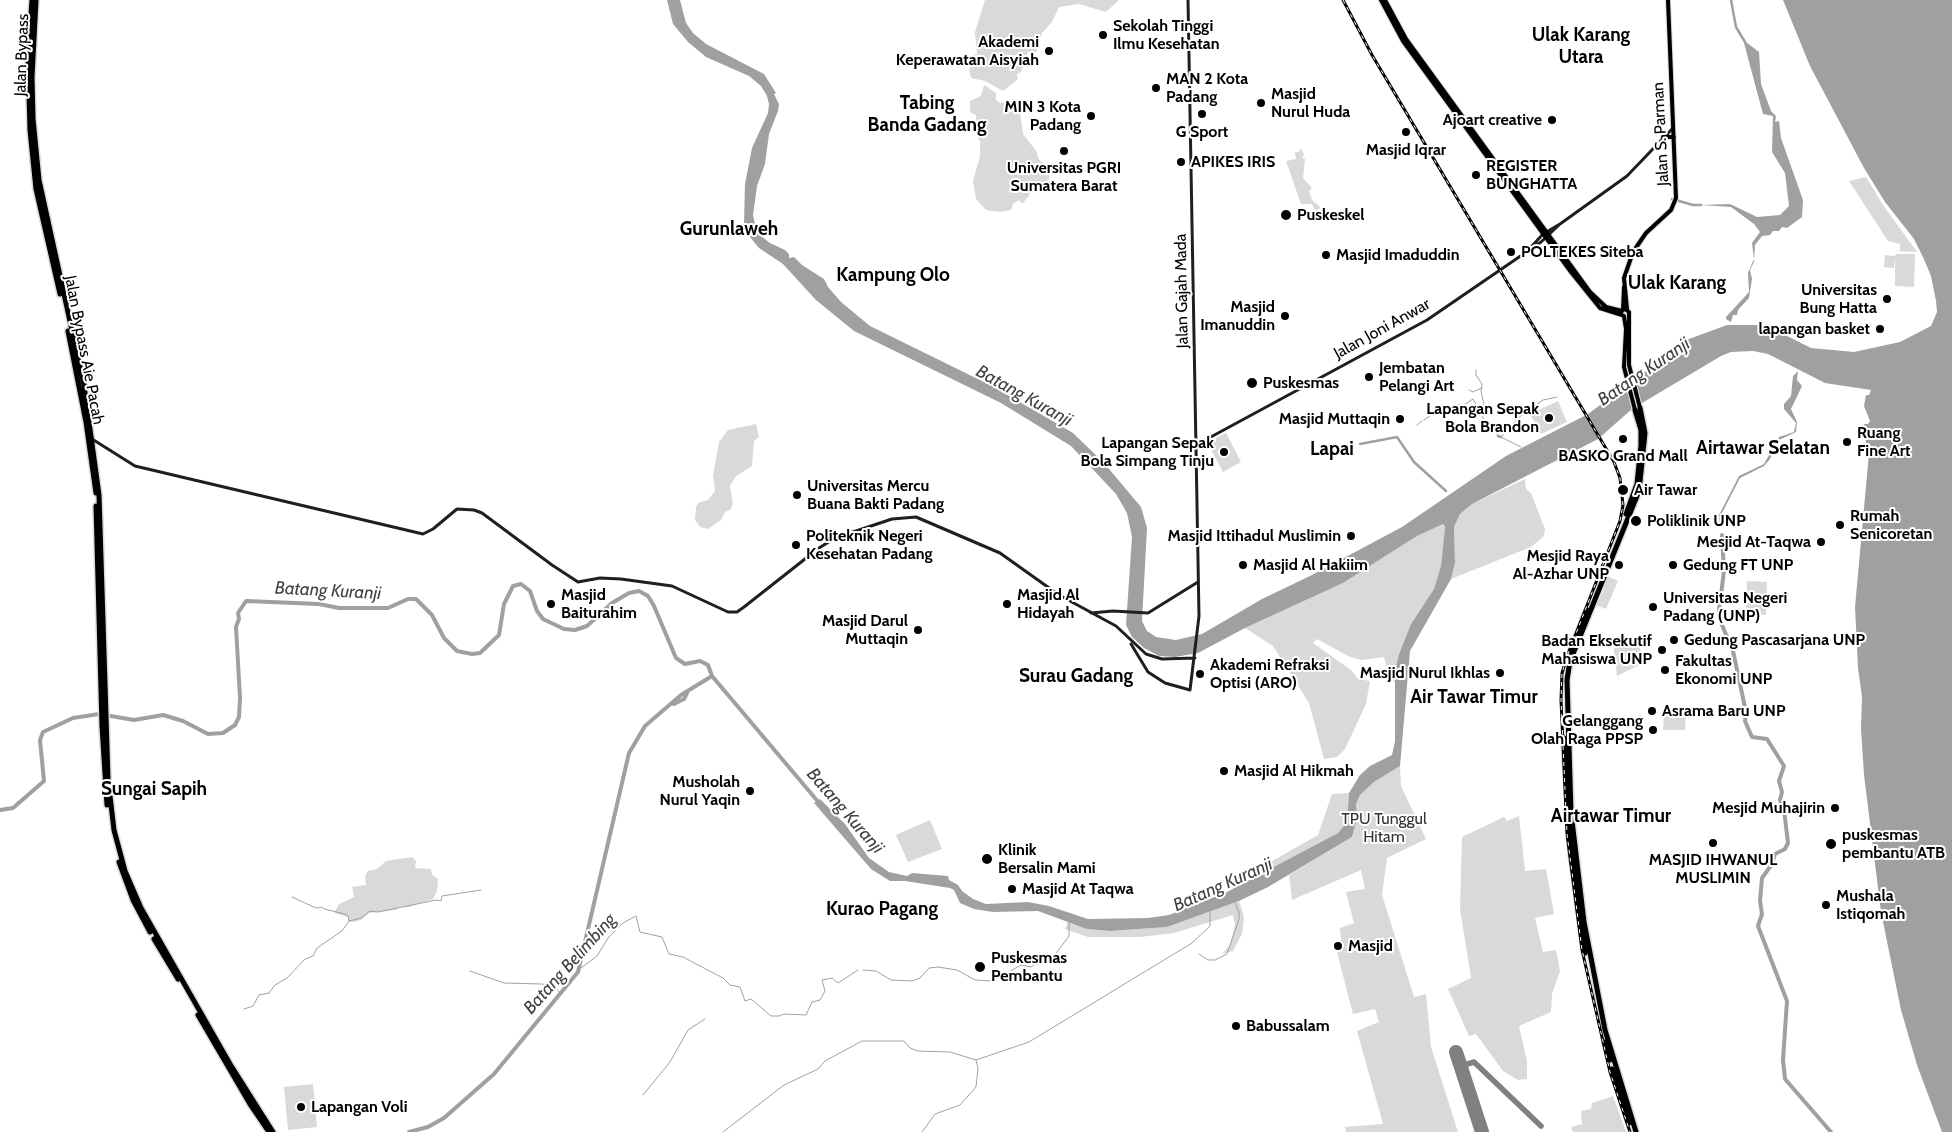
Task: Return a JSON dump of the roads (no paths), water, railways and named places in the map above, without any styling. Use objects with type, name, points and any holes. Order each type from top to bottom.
[{"type":"highway","points":[[31,112],[28,60],[32,0]]},
{"type":"highway","name":"Jalan Bypass","points":[[31,112],[32,54],[36,0]]},
{"type":"highway","name":"Jalan Bypass Aie Pacah","points":[[31,112],[42,198],[84,386],[90,438],[96,500],[104,706],[104,780],[112,836],[122,873],[145,919],[222,1053]]},
{"type":"highway","points":[[1634,1132],[1598,1009],[1582,922],[1565,773],[1564,669],[1640,488],[1645,434],[1637,409]]},
{"type":"highway","points":[[222,1053],[268,1132]]},
{"type":"highway","points":[[222,1053],[273,1132]]},
{"type":"main road","name":"Jalan Gajah Mada","points":[[1136,650],[1153,675],[1165,682],[1190,690],[1198,632],[1199,582],[1188,0]]},
{"type":"main road","points":[[1381,0],[1403,41],[1546,235]]},
{"type":"main road","points":[[1385,0],[1406,39],[1502,178],[1593,295],[1606,307],[1624,313]]},
{"type":"main road","name":"Jalan S. Parman","points":[[1637,409],[1630,380],[1624,313],[1626,269],[1639,242],[1666,214],[1676,200],[1668,0]]},
{"type":"main road","name":"Jalan Joni Anwar","points":[[1196,445],[1427,320],[1497,272],[1627,176],[1673,128]]},
{"type":"main road","points":[[1663,137],[1674,137]]},
{"type":"main road","points":[[90,438],[135,466],[423,534],[434,529],[457,509],[474,510],[482,513],[552,566],[578,582],[600,578],[672,586],[728,612],[737,612],[819,548],[835,538],[898,517],[916,517],[1000,553],[1038,581],[1118,628],[1136,650],[1162,659],[1195,657]]},
{"type":"main road","points":[[1091,613],[1143,613],[1154,610],[1199,582]]},
{"type":"waterway","points":[[1731,0],[1736,27],[1745,42]]},
{"type":"waterway","points":[[1672,199],[1693,205],[1701,205]]},
{"type":"waterway","points":[[1476,370],[1476,375],[1482,384],[1481,391],[1485,409],[1482,411]]},
{"type":"waterway","points":[[1469,390],[1473,392],[1482,388]]},
{"type":"waterway","points":[[1521,447],[1501,437],[1518,418],[1543,400],[1557,397]]},
{"type":"waterway","points":[[1462,406],[1473,399],[1482,415]]},
{"type":"waterway","points":[[1433,414],[1443,408],[1451,410],[1460,404]]},
{"type":"waterway","points":[[1424,420],[1431,415]]},
{"type":"waterway","points":[[1482,416],[1487,427],[1492,428],[1498,436]]},
{"type":"waterway","points":[[1417,425],[1422,421]]},
{"type":"waterway","points":[[1360,444],[1397,437],[1414,462],[1446,491]]},
{"type":"waterway","points":[[1720,515],[1721,525]]},
{"type":"waterway","points":[[1722,535],[1724,571],[1719,610],[1722,625],[1733,651],[1746,712],[1745,721],[1752,737],[1767,739],[1784,766],[1779,781],[1782,792],[1780,800],[1784,810],[1788,843],[1785,849],[1775,854],[1772,864],[1762,878],[1760,901],[1762,914],[1758,926],[1787,1001],[1783,1060],[1785,1079],[1831,1132]]},
{"type":"waterway","name":"Batang Kuranji","points":[[0,810],[13,808],[44,781],[40,740],[43,732],[73,718],[99,714],[134,720],[163,715],[183,721],[208,734],[223,733],[235,725],[239,717],[240,698],[236,627],[239,619],[238,613],[246,601],[319,604],[339,608],[388,608],[408,599],[416,599],[432,615],[444,638],[457,651],[472,654],[480,653],[499,635],[504,604],[513,586],[521,584],[530,591],[537,611],[543,619],[564,629],[575,630],[587,626],[612,603],[629,593],[639,591],[648,596],[676,658],[685,664],[700,661],[708,665],[712,676],[820,804]]},
{"type":"waterway","points":[[409,1132],[428,1127],[444,1118],[494,1074],[578,972],[629,753],[645,726],[681,695],[712,676]]},
{"type":"waterway","points":[[674,704],[684,699],[687,693]]},
{"type":"waterway","points":[[244,1009],[253,1006],[259,995],[269,993],[275,985],[287,978],[305,959],[313,956],[317,948],[342,931],[349,921],[361,918],[370,911],[378,912],[436,900],[441,901],[442,896],[481,890]]},
{"type":"waterway","points":[[292,897],[316,908],[322,907],[345,914],[348,916],[349,921]]},
{"type":"waterway","points":[[1199,954],[1208,960],[1215,960],[1227,954],[1239,919],[1239,912],[1235,903]]},
{"type":"waterway","points":[[723,1132],[784,1085],[818,1069],[825,1061],[862,1041],[904,1041],[910,1048],[918,1051],[950,1052],[976,1060],[1029,1042],[1192,943],[1210,926],[1210,912]]},
{"type":"waterway","name":"Batang Belimbing","points":[[581,968],[597,956],[608,938],[623,923],[636,916],[640,932],[662,937],[669,954],[683,957],[723,978],[730,985],[740,987],[745,1001],[751,999],[771,1016],[784,1014],[806,1015],[812,1002],[820,1000],[825,991],[822,980],[832,978],[838,983],[858,970]]},
{"type":"waterway","name":"Batang Belimbing","points":[[863,970],[876,971],[891,980],[912,981],[920,978],[929,968],[938,967],[957,970],[975,980],[993,981],[1021,965],[1031,967],[1035,964],[1048,964],[1069,936],[1069,922]]},
{"type":"waterway","points":[[470,971],[504,983],[542,984],[555,987],[560,993]]},
{"type":"waterway","points":[[643,1095],[670,1062],[688,1030],[705,1019]]},
{"type":"waterway","points":[[922,1132],[935,1114],[960,1105],[976,1087],[978,1068],[976,1060]]},
{"type":"railway","points":[[1343,0],[1372,55],[1614,462],[1620,478],[1623,505],[1620,521],[1568,654],[1562,673],[1561,700],[1567,834],[1582,950],[1610,1072],[1630,1132]]},
{"type":"place","name":"Sekolah Tinggi Ilmu Kesehatan","points":[[1103,35]]},
{"type":"place","name":"Akademi Keperawatan Aisyiah","points":[[1049,51]]},
{"type":"place","name":"MAN 2 Kota Padang","points":[[1156,88]]},
{"type":"place","name":"Masjid Nurul Huda","points":[[1261,103]]},
{"type":"place","name":"G Sport","points":[[1202,114]]},
{"type":"place","name":"MIN 3 Kota Padang","points":[[1091,116]]},
{"type":"place","name":"Ajoart creative","points":[[1552,120]]},
{"type":"place","name":"Masjid Iqrar","points":[[1406,132]]},
{"type":"place","name":"Universitas PGRI Sumatera Barat","points":[[1064,151]]},
{"type":"place","name":"APIKES IRIS","points":[[1181,162]]},
{"type":"place","name":"REGISTER BUNGHATTA","points":[[1476,175]]},
{"type":"place","name":"Puskeskel","points":[[1286,215]]},
{"type":"place","name":"POLTEKES Siteba","points":[[1511,252]]},
{"type":"place","name":"Masjid Imaduddin","points":[[1326,255]]},
{"type":"place","name":"Universitas Bung Hatta","points":[[1887,299]]},
{"type":"place","name":"Masjid Imanuddin","points":[[1285,316]]},
{"type":"place","name":"lapangan basket","points":[[1880,329]]},
{"type":"place","name":"Jembatan Pelangi Art","points":[[1369,377]]},
{"type":"place","name":"Puskesmas","points":[[1252,383]]},
{"type":"place","name":"Lapangan Sepak Bola Brandon","points":[[1549,418]]},
{"type":"place","name":"Masjid Muttaqin","points":[[1400,419]]},
{"type":"place","name":"BASKO Grand Mall","points":[[1623,439]]},
{"type":"place","name":"Ruang Fine Art","points":[[1847,442]]},
{"type":"place","name":"Lapangan Sepak Bola Simpang Tinju","points":[[1224,452]]},
{"type":"place","name":"Air Tawar","points":[[1623,490]]},
{"type":"place","name":"Universitas Mercu Buana Bakti Padang","points":[[797,495]]},
{"type":"place","name":"Poliklinik UNP","points":[[1636,521]]},
{"type":"place","name":"Rumah Senicoretan","points":[[1840,525]]},
{"type":"place","name":"Masjid Ittihadul Muslimin","points":[[1351,536]]},
{"type":"place","name":"Mesjid At-Taqwa","points":[[1821,542]]},
{"type":"place","name":"Politeknik Negeri Kesehatan Padang","points":[[796,545]]},
{"type":"place","name":"Masjid Al Hakiim","points":[[1243,565]]},
{"type":"place","name":"Mesjid Raya Al-Azhar UNP","points":[[1619,565]]},
{"type":"place","name":"Gedung FT UNP","points":[[1673,565]]},
{"type":"place","name":"Masjid Baiturahim","points":[[551,604]]},
{"type":"place","name":"Masjid Al Hidayah","points":[[1007,604]]},
{"type":"place","name":"Universitas Negeri Padang (UNP)","points":[[1653,607]]},
{"type":"place","name":"Masjid Darul Muttaqin","points":[[918,630]]},
{"type":"place","name":"Gedung Pascasarjana UNP","points":[[1674,640]]},
{"type":"place","name":"Badan Eksekutif Mahasiswa UNP","points":[[1662,650]]},
{"type":"place","name":"Fakultas Ekonomi UNP","points":[[1665,670]]},
{"type":"place","name":"Masjid Nurul Ikhlas","points":[[1500,673]]},
{"type":"place","name":"Akademi Refraksi Optisi (ARO)","points":[[1200,674]]},
{"type":"place","name":"Asrama Baru UNP","points":[[1652,711]]},
{"type":"place","name":"Gelanggang Olah Raga PPSP","points":[[1653,730]]},
{"type":"place","name":"Masjid Al Hikmah","points":[[1224,771]]},
{"type":"place","name":"Musholah Nurul Yaqin","points":[[750,791]]},
{"type":"place","name":"Mesjid Muhajirin","points":[[1835,808]]},
{"type":"place","name":"MASJID IHWANUL MUSLIMIN","points":[[1713,843]]},
{"type":"place","name":"puskesmas pembantu ATB","points":[[1831,844]]},
{"type":"place","name":"Klinik Bersalin Mami","points":[[987,859]]},
{"type":"place","name":"Masjid At Taqwa","points":[[1012,889]]},
{"type":"place","name":"Mushala Istiqomah","points":[[1826,905]]},
{"type":"place","name":"Masjid","points":[[1338,946]]},
{"type":"place","name":"Puskesmas Pembantu","points":[[980,967]]},
{"type":"place","name":"Babussalam","points":[[1236,1026]]},
{"type":"place","name":"Lapangan Voli","points":[[301,1107]]},
{"type":"district","name":"Ulak Karang Utara","points":[[1581,46]]},
{"type":"district","name":"Tabing Banda Gadang","points":[[927,114]]},
{"type":"district","name":"Gurunlaweh","points":[[729,229]]},
{"type":"district","name":"Kampung Olo","points":[[893,275]]},
{"type":"district","name":"Ulak Karang","points":[[1677,283]]},
{"type":"district","name":"Airtawar Selatan","points":[[1763,448]]},
{"type":"district","name":"Lapai","points":[[1332,449]]},
{"type":"district","name":"Surau Gadang","points":[[1076,676]]},
{"type":"district","name":"Air Tawar Timur","points":[[1474,697]]},
{"type":"district","name":"Sungai Sapih","points":[[154,789]]},
{"type":"district","name":"Airtawar Timur","points":[[1611,816]]},
{"type":"district","name":"Kurao Pagang","points":[[882,909]]},
{"type":"park label","name":"TPU Tunggul Hitam","points":[[1384,828]]}]
